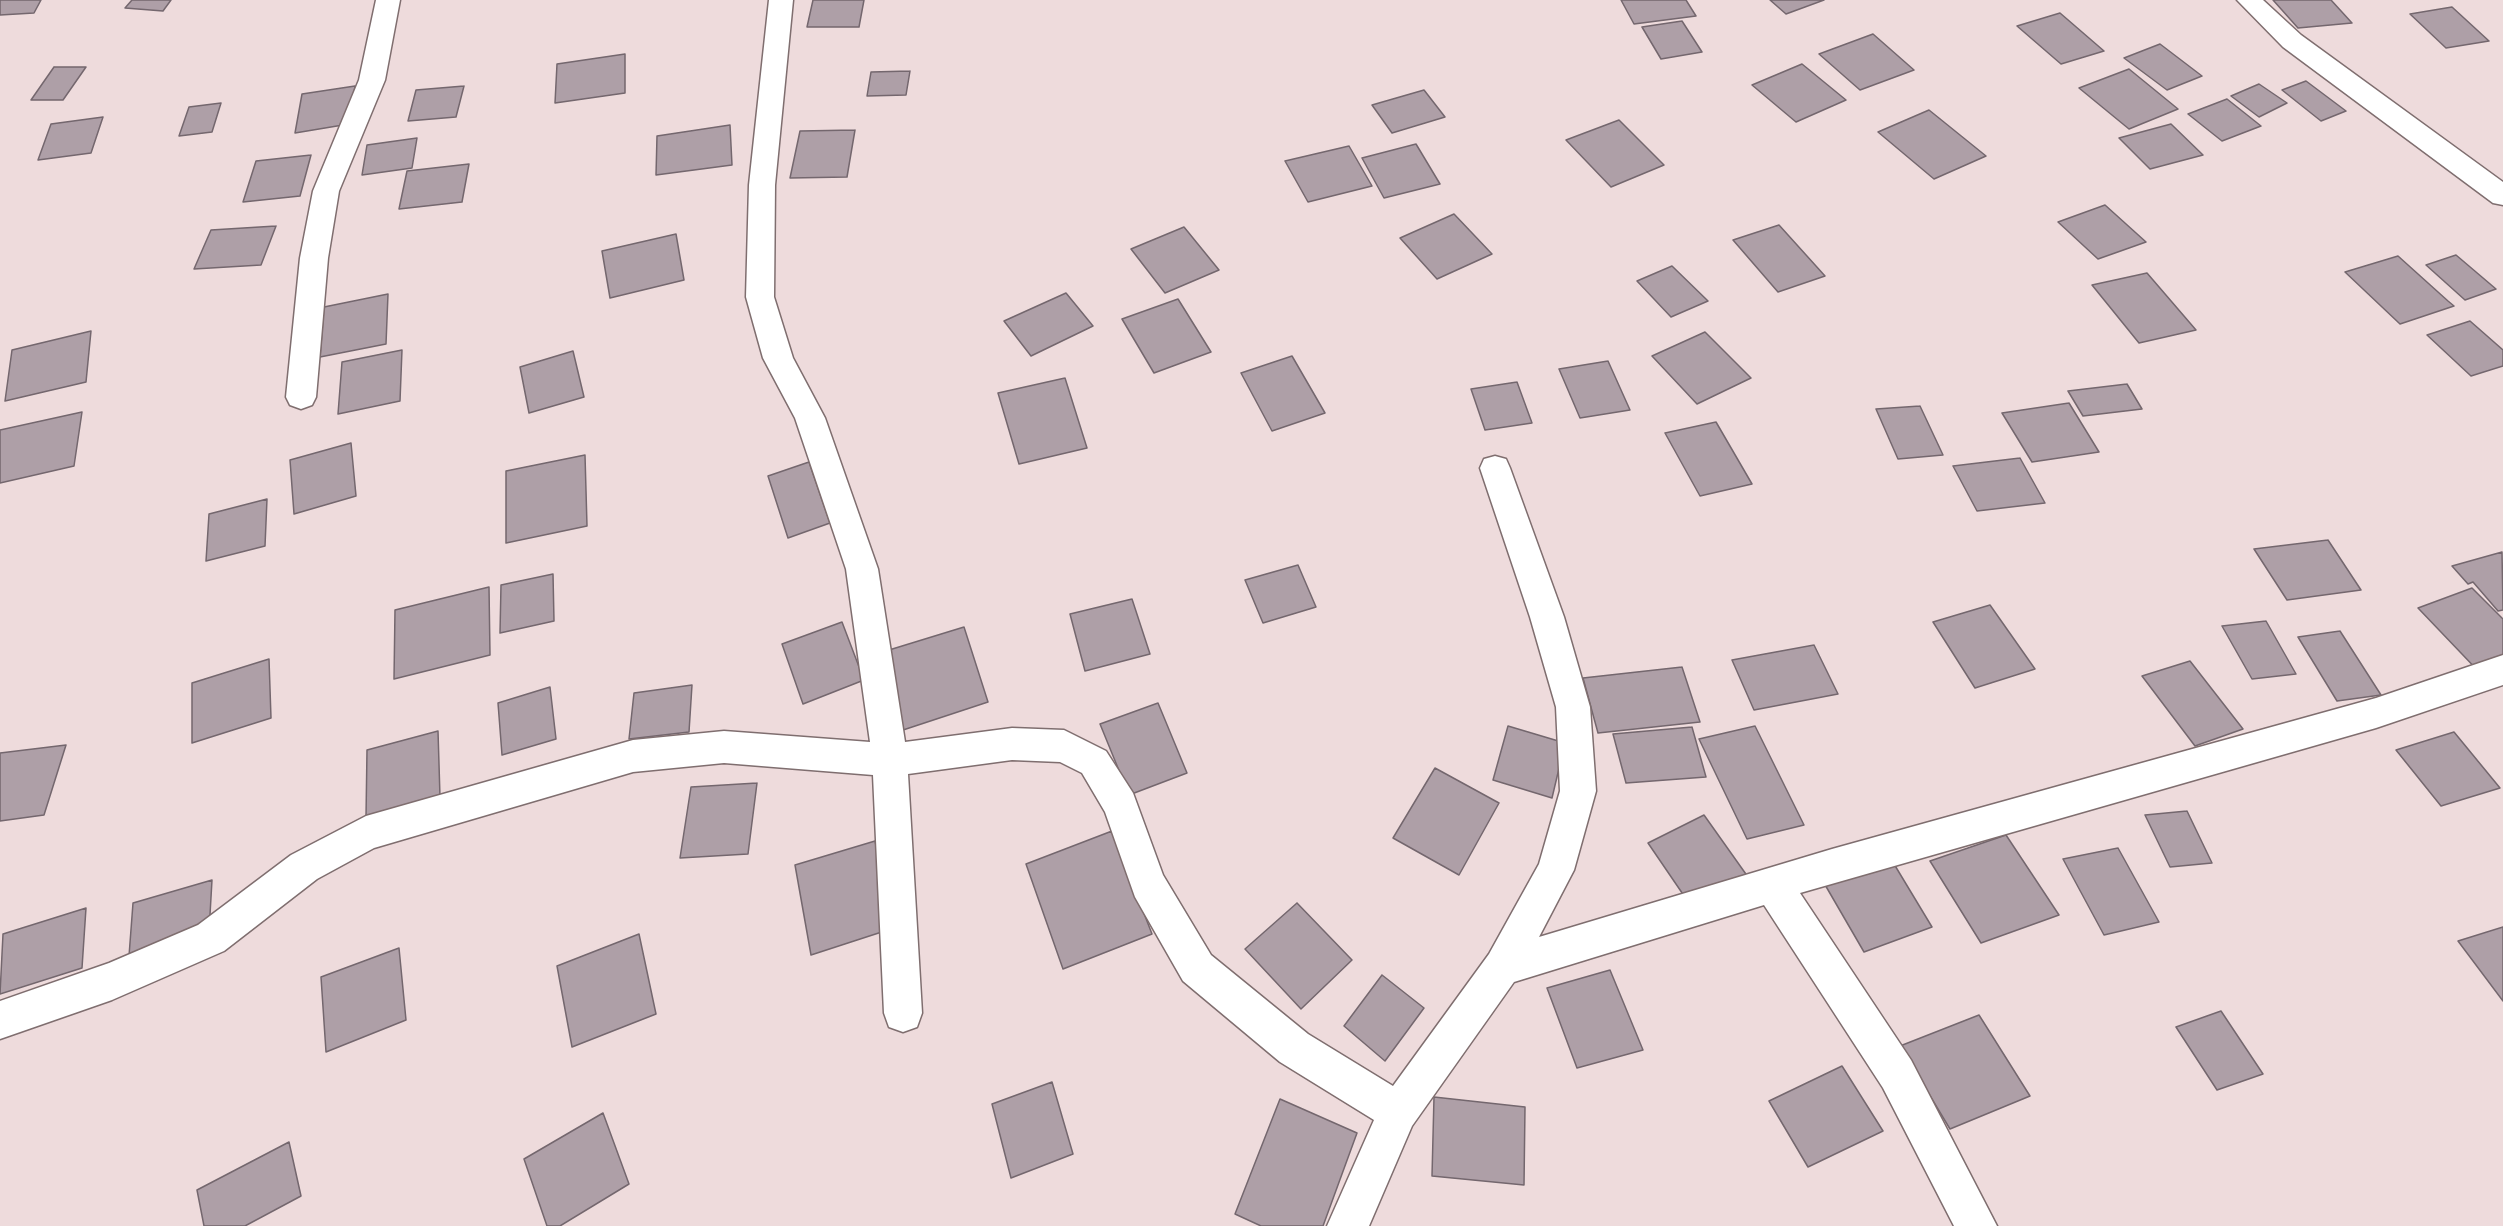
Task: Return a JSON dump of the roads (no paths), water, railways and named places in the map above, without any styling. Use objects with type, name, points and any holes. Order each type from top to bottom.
[{"type":"street","points":[[301,398],[314,258],[326,191],[372,80],[388,0]]},
{"type":"street","points":[[781,0],[762,185],[760,297],[778,358],[810,418],[862,569],[890,760],[903,1013]]},
{"type":"street","points":[[2248,0],[2292,41],[2503,196]]},
{"type":"street","points":[[1348,1226],[1398,1112],[1502,968],[1556,870],[1578,791],[1573,707],[1547,617],[1495,468]]},
{"type":"street","points":[[1502,968],[1772,884],[2376,713],[2503,670]]},
{"type":"street","points":[[0,1020],[112,981],[211,938],[304,867],[366,833],[633,756],[724,747],[890,760],[1012,744],[1064,746],[1094,762],[1120,805],[1148,884],[1197,968],[1294,1048],[1398,1112]]},
{"type":"street","points":[[1772,884],[1897,1074],[1976,1226]]}]
